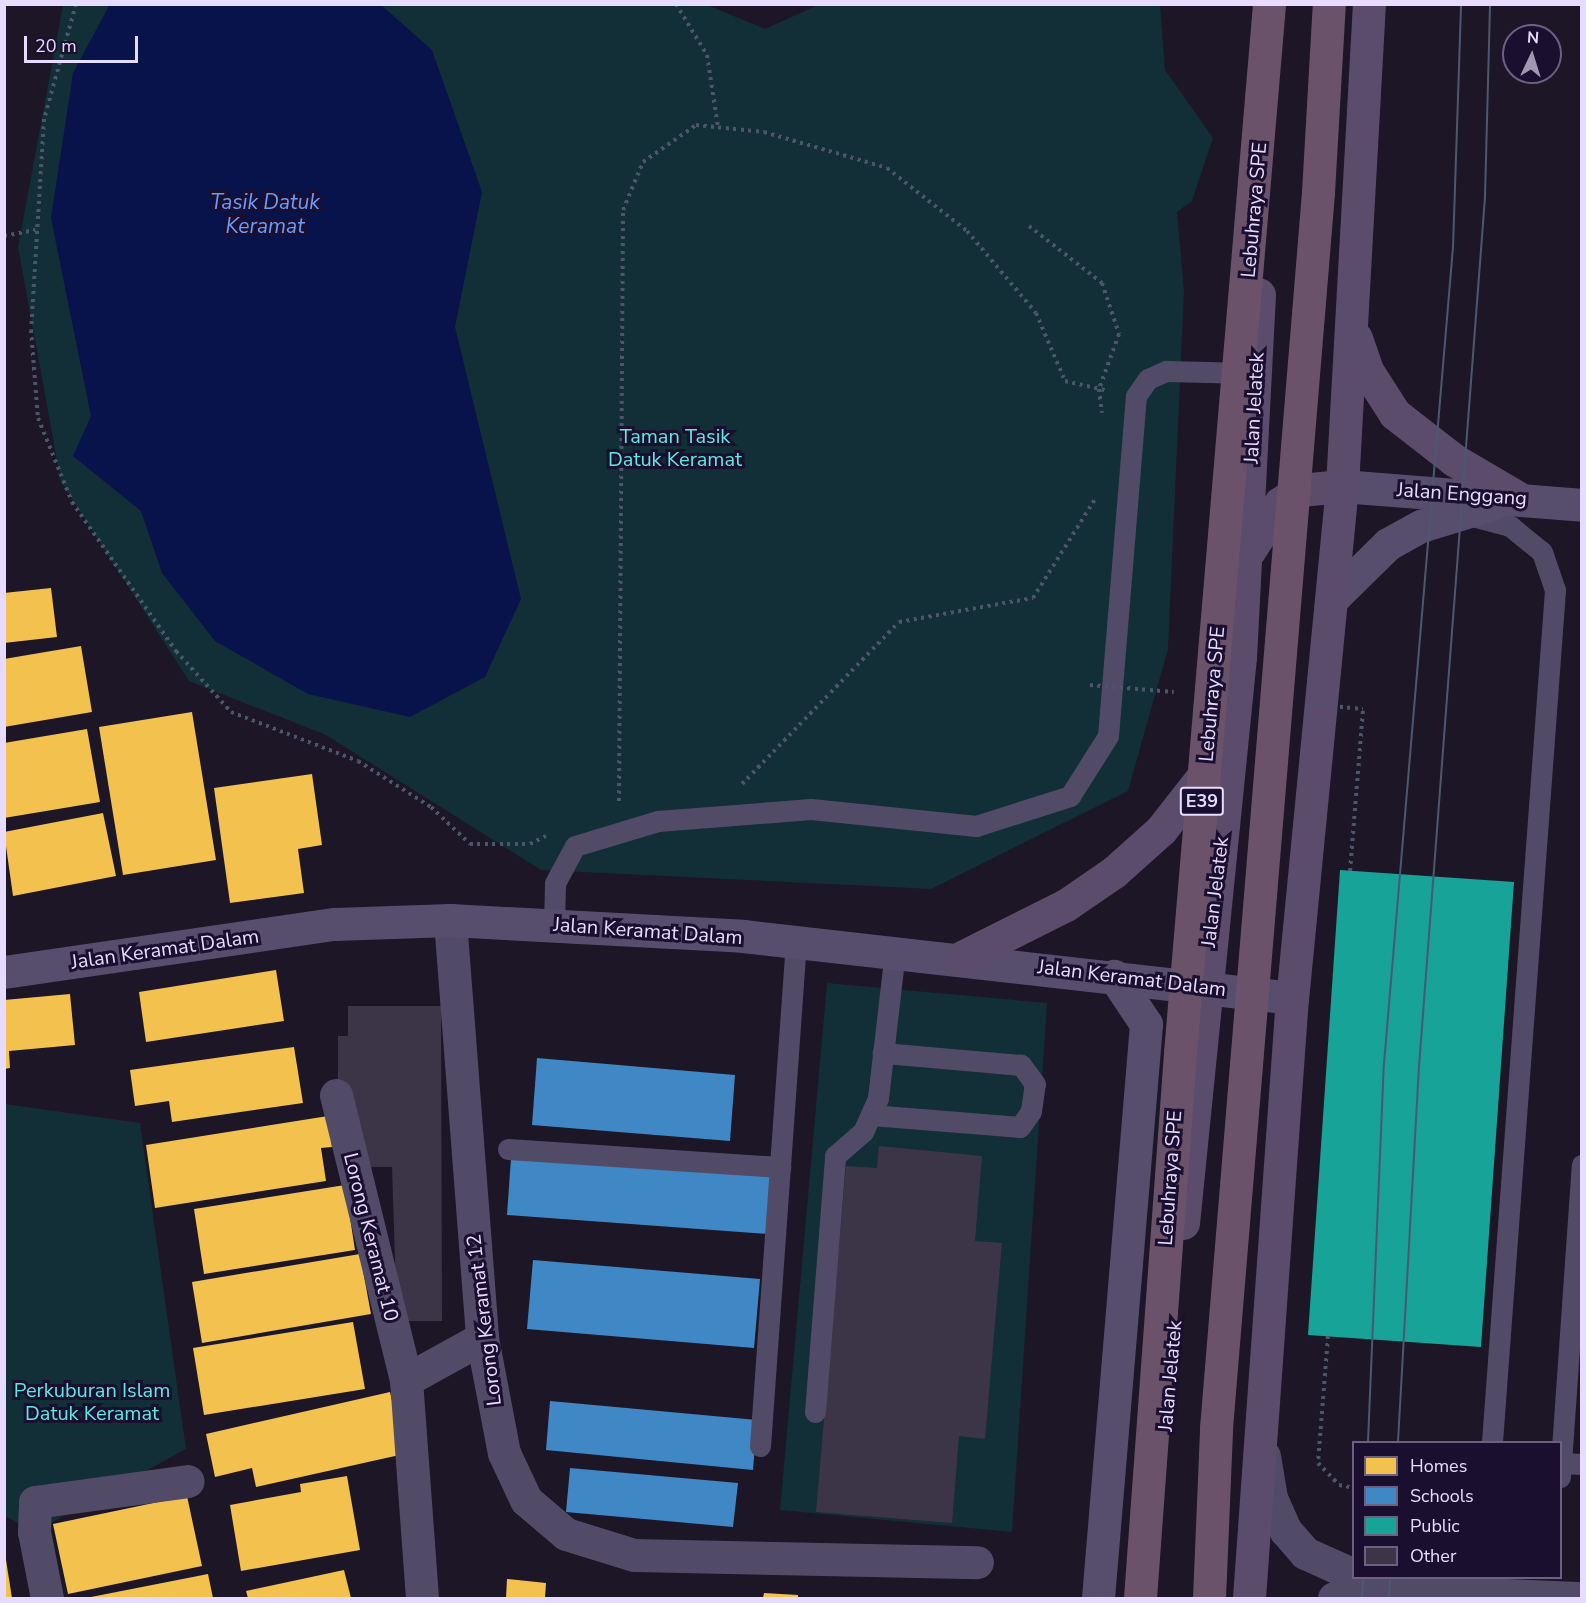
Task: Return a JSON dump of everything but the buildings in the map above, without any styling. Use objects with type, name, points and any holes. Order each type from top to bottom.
[{"type":"highway","name":"Lebuhraya SPE","points":[[1140,1599],[1180,1053],[1270,4]]},
{"type":"highway","points":[[1209,1599],[1216,1428],[1318,192],[1329,4]]},
{"type":"main road","name":"Jalan Jelatek","points":[[1151,1599],[1204,987],[1234,735],[1256,373],[1270,4]]},
{"type":"main road","points":[[1249,1599],[1292,998],[1333,597],[1342,486],[1353,331],[1369,4]]},
{"type":"main road","points":[[1353,331],[1368,372],[1395,414],[1454,460],[1517,497]]},
{"type":"main road","points":[[1245,561],[1280,503],[1300,490],[1342,486]]},
{"type":"main road","points":[[962,957],[1066,905],[1114,872],[1161,830],[1234,735]]},
{"type":"street","name":"Jalan Enggang","points":[[1342,486],[1517,497],[1581,505]]},
{"type":"street","points":[[1333,597],[1388,544],[1461,513],[1517,497]]},
{"type":"street","name":"Jalan Keramat Dalam","points":[[4,972],[335,924],[450,920],[796,941],[962,957],[1292,998]]},
{"type":"street","name":"Lorong Keramat 12","points":[[450,920],[482,1338],[504,1453],[526,1500],[566,1534],[634,1555],[977,1562]]},
{"type":"street","points":[[1098,1599],[1146,1024],[1114,976]]},
{"type":"street","name":"Lorong Keramat 10","points":[[336,1095],[406,1380],[422,1599]]},
{"type":"street","points":[[406,1380],[482,1338]]},
{"type":"street","points":[[1260,1431],[1271,1498],[1286,1531],[1305,1553],[1352,1575]]},
{"type":"street","points":[[47,1599],[34,1532],[35,1502],[188,1481]]},
{"type":"street","points":[[1365,1579],[1405,1591]]},
{"type":"street","points":[[1334,1599],[1481,1585],[1560,1591]]},
{"type":"lane","points":[[554,925],[555,883],[575,846],[658,820],[812,809],[976,826],[1070,796],[1108,736],[1136,396],[1148,379],[1166,371],[1256,373]]},
{"type":"lane","points":[[1461,513],[1510,526],[1542,552],[1555,590],[1492,1441]]},
{"type":"lane","points":[[760,1446],[796,941]]},
{"type":"lane","points":[[815,1412],[835,1156],[864,1132],[871,1115],[883,1053],[895,952]]},
{"type":"lane","points":[[871,1115],[1020,1127],[1031,1111],[1035,1084],[1021,1065],[883,1053]]},
{"type":"lane","points":[[508,1149],[780,1167]]},
{"type":"lane","points":[[1568,1468],[1581,1165]]},
{"type":"path","points":[[76,4],[44,119],[34,230],[31,330],[38,418],[72,502],[176,651],[231,712],[358,761],[431,807],[470,844],[530,844],[549,834]]},
{"type":"path","points":[[676,4],[707,55],[718,127]]},
{"type":"path","points":[[616,799],[623,210],[643,162],[696,125],[764,132],[887,168],[967,231],[1028,304],[1065,381],[1136,396]]},
{"type":"path","points":[[1029,226],[1102,283],[1119,334],[1099,389],[1103,424]]},
{"type":"path","points":[[4,236],[34,230]]},
{"type":"path","points":[[706,817],[797,733],[899,622],[1033,598],[1100,487]]},
{"type":"path","points":[[1350,871],[1363,709]]},
{"type":"path","points":[[606,804],[616,799]]},
{"type":"path","points":[[616,799],[658,820]]},
{"type":"path","points":[[1328,1336],[1318,1463],[1338,1485],[1352,1488]]},
{"type":"green space","name":"Taman Tasik Datuk Keramat","points":[[705,4],[765,29],[818,5],[1160,5],[1165,70],[1213,138],[1192,201],[1177,212],[1184,291],[1168,649],[1128,791],[931,889],[541,870],[326,735],[189,681],[61,482],[18,247],[63,5]]},
{"type":"green space","points":[[827,983],[1047,1003],[1012,1532],[780,1510]]},
{"type":"green space","name":"Perkuburan Islam Datuk Keramat","points":[[5,1104],[140,1123],[186,1449],[34,1532],[5,1516]]},
{"type":"water","name":"Tasik Datuk Keramat","points":[[110,4],[381,5],[432,50],[482,192],[455,327],[521,599],[485,677],[410,717],[308,694],[215,641],[162,573],[141,511],[73,456],[91,416],[51,218],[73,73]]},
{"type":"tram line","points":[[1368,1441],[1384,1064],[1453,248],[1461,4]]},
{"type":"tram line","points":[[1398,1441],[1419,1067],[1485,197],[1490,4]]},
{"type":"tram line","points":[[1362,1598],[1363,1579]]},
{"type":"tram line","points":[[1389,1598],[1390,1579]]}]
